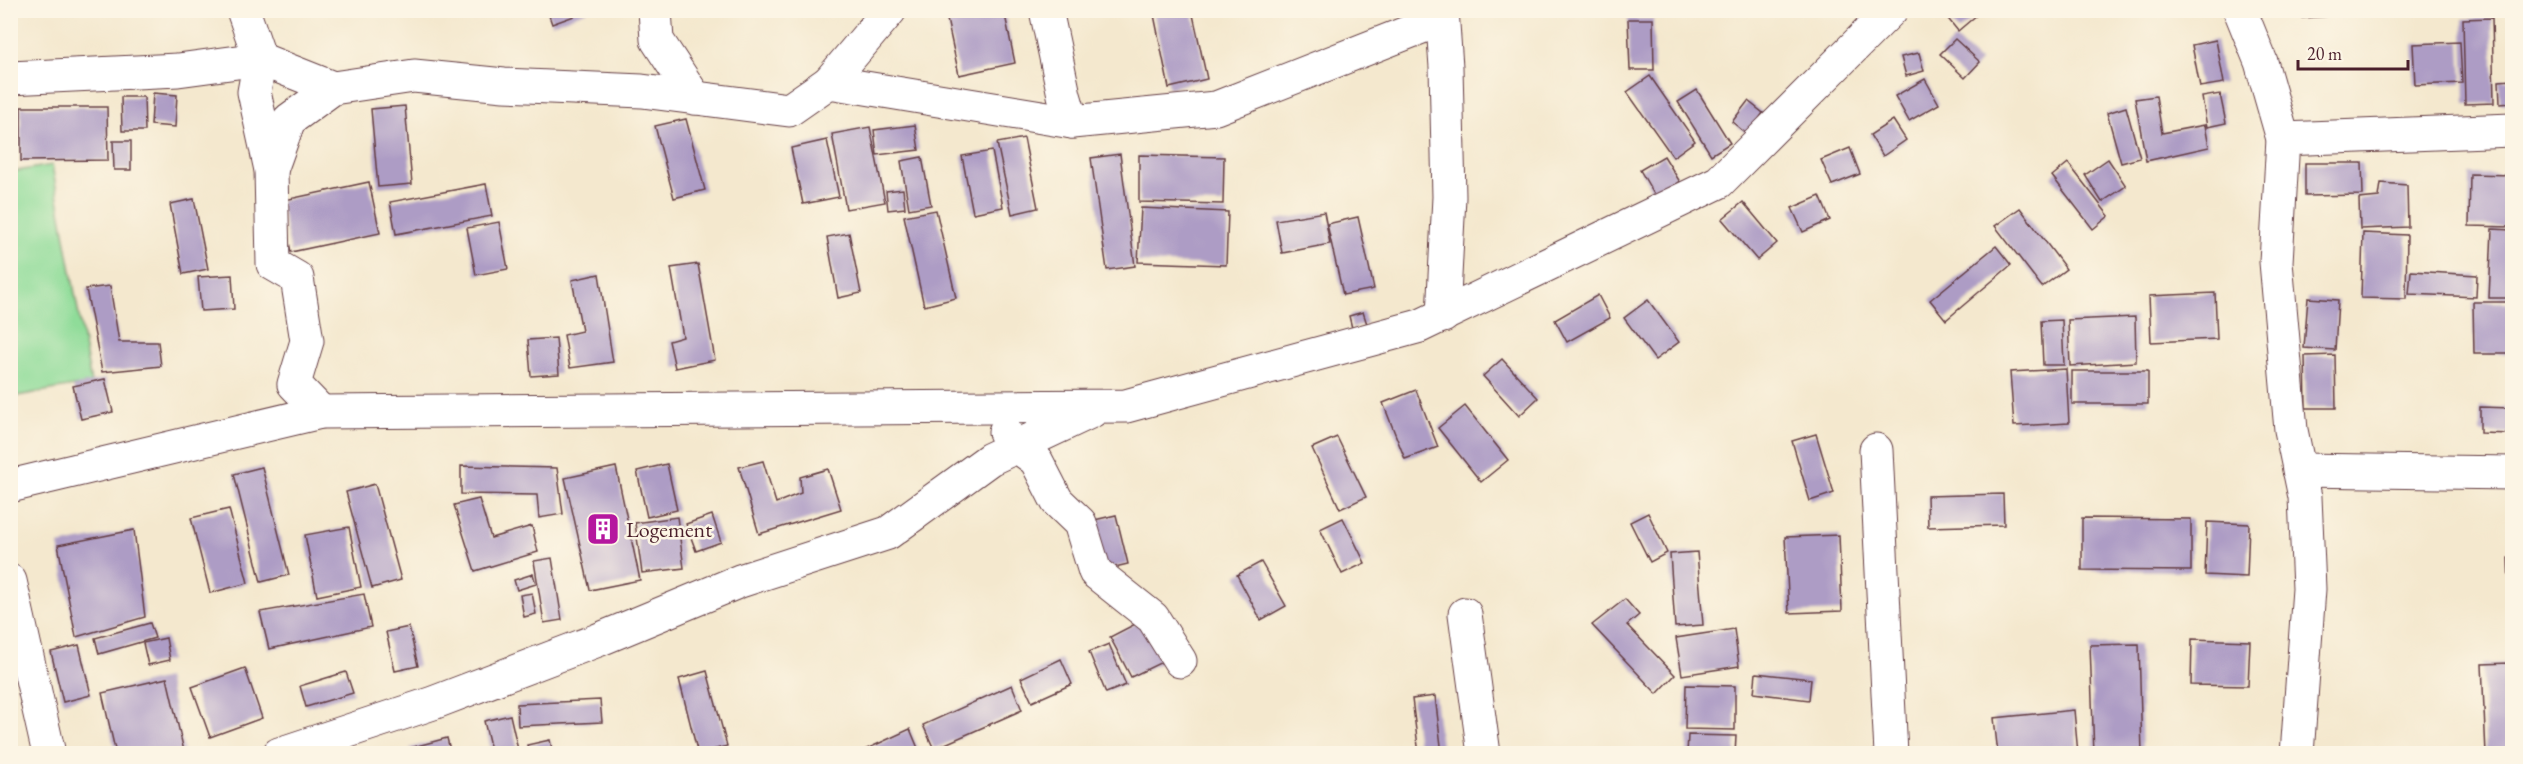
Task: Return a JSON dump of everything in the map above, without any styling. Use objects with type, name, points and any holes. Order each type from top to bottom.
[{"type":"street","points":[[243,10],[260,59],[254,92],[271,170],[273,264],[297,278],[307,341],[294,384],[321,412]]},
{"type":"street","points":[[655,10],[657,40],[695,98]]},
{"type":"street","points":[[271,170],[289,120],[333,88],[414,76],[504,84],[642,91],[789,110],[829,82],[890,10]]},
{"type":"street","points":[[1046,10],[1072,122]]},
{"type":"street","points":[[2240,10],[2261,62],[2283,139],[2276,262],[2291,430],[2305,497],[2309,589],[2297,753]]},
{"type":"street","points":[[10,486],[321,412],[1126,406],[1420,326],[1719,182],[1889,11]]},
{"type":"street","points":[[829,82],[1072,122],[1216,108],[1442,15],[1446,67],[1449,197],[1443,315]]},
{"type":"street","points":[[10,78],[178,70],[260,59],[333,88]]},
{"type":"street","points":[[2283,139],[2512,130]]},
{"type":"street","points":[[279,753],[433,703],[598,640],[740,581],[888,533],[990,459],[1101,407]]},
{"type":"street","points":[[990,408],[1010,441],[1036,460],[1057,501],[1080,523],[1095,572],[1153,618],[1180,661]]},
{"type":"street","points":[[1876,450],[1891,753]]},
{"type":"street","points":[[2299,470],[2512,473]]},
{"type":"street","points":[[10,581],[49,753]]},
{"type":"street","points":[[1465,614],[1484,753]]},
{"type":"green space","points":[[52,165],[91,383],[11,397],[11,172]]},
{"type":"building","points":[[547,10],[588,10],[588,11],[552,24]]},
{"type":"building","points":[[945,10],[1004,10],[1015,63],[959,75]]},
{"type":"building","points":[[1153,10],[1192,10],[1207,79],[1169,88]]},
{"type":"building","points":[[1941,10],[1975,10],[1978,14],[1958,31]]},
{"type":"building","points":[[2302,10],[2346,10],[2346,15],[2302,18]]},
{"type":"building","points":[[2492,18],[2494,103],[2465,104],[2463,19]]},
{"type":"building","points":[[1628,19],[1653,19],[1654,70],[1630,70]]},
{"type":"building","points":[[1955,39],[1980,62],[1965,78],[1940,54]]},
{"type":"building","points":[[2216,40],[2224,83],[2200,87],[2192,45]]},
{"type":"building","points":[[2460,42],[2462,83],[2415,85],[2413,44]]},
{"type":"building","points":[[1919,53],[1924,71],[1906,76],[1901,57]]},
{"type":"building","points":[[1650,76],[1695,141],[1673,157],[1627,92]]},
{"type":"building","points":[[1925,79],[1939,104],[1909,121],[1895,96]]},
{"type":"building","points":[[2512,80],[2512,103],[2500,104],[2499,81]]},
{"type":"building","points":[[1697,90],[1730,143],[1711,155],[1678,102]]},
{"type":"building","points":[[153,93],[177,95],[175,127],[151,125]]},
{"type":"building","points":[[2220,94],[2226,123],[2207,127],[2202,97]]},
{"type":"building","points":[[2156,96],[2162,133],[2205,125],[2209,147],[2146,161],[2135,99]]},
{"type":"building","points":[[121,97],[144,97],[145,131],[122,131]]},
{"type":"building","points":[[1748,101],[1763,113],[1748,135],[1732,122]]},
{"type":"building","points":[[405,106],[412,184],[378,187],[371,109]]},
{"type":"building","points":[[21,107],[107,107],[108,160],[21,161]]},
{"type":"building","points":[[2126,107],[2140,158],[2121,163],[2107,113]]},
{"type":"building","points":[[686,119],[705,190],[674,198],[655,126]]},
{"type":"building","points":[[1893,120],[1906,140],[1883,156],[1870,135]]},
{"type":"building","points":[[915,125],[919,150],[877,155],[874,130]]},
{"type":"building","points":[[870,127],[885,202],[846,209],[832,134]]},
{"type":"building","points":[[1024,138],[1038,208],[1012,214],[997,143]]},
{"type":"building","points":[[827,140],[839,197],[803,204],[791,148]]},
{"type":"building","points":[[113,141],[131,141],[131,170],[114,170]]},
{"type":"building","points":[[1850,148],[1860,174],[1832,185],[1821,160]]},
{"type":"building","points":[[992,151],[1003,207],[973,213],[962,156]]},
{"type":"building","points":[[1120,154],[1135,266],[1107,270],[1091,158]]},
{"type":"building","points":[[1139,155],[1224,157],[1223,204],[1139,202]]},
{"type":"building","points":[[1664,156],[1680,182],[1655,196],[1640,170]]},
{"type":"building","points":[[922,157],[931,205],[909,209],[901,161]]},
{"type":"building","points":[[2108,159],[2126,186],[2102,202],[2085,175]]},
{"type":"building","points":[[2068,163],[2109,216],[2093,229],[2052,176]]},
{"type":"building","points":[[2305,163],[2362,163],[2363,195],[2305,196]]},
{"type":"building","points":[[2470,174],[2512,175],[2512,227],[2469,226]]},
{"type":"building","points":[[369,182],[380,233],[291,252],[280,201]]},
{"type":"building","points":[[2381,183],[2407,185],[2408,227],[2360,229],[2359,199],[2379,197]]},
{"type":"building","points":[[486,184],[492,216],[396,234],[390,202]]},
{"type":"building","points":[[903,189],[905,208],[888,210],[886,191]]},
{"type":"building","points":[[1820,196],[1830,220],[1803,232],[1792,208]]},
{"type":"building","points":[[194,199],[208,269],[183,274],[170,204]]},
{"type":"building","points":[[1743,202],[1777,243],[1757,260],[1722,219]]},
{"type":"building","points":[[1141,208],[1228,212],[1226,265],[1138,262]]},
{"type":"building","points":[[2020,208],[2066,269],[2042,287],[1995,226]]},
{"type":"building","points":[[936,210],[956,298],[924,306],[904,216]]},
{"type":"building","points":[[1324,212],[1330,244],[1282,253],[1276,220]]},
{"type":"building","points":[[1358,217],[1374,289],[1343,295],[1327,224]]},
{"type":"building","points":[[499,222],[508,269],[476,275],[467,228]]},
{"type":"building","points":[[2492,229],[2512,230],[2512,298],[2489,298]]},
{"type":"building","points":[[849,233],[861,293],[838,298],[827,237]]},
{"type":"building","points":[[2363,233],[2407,235],[2406,299],[2361,298]]},
{"type":"building","points":[[1996,246],[2011,265],[1946,320],[1930,300]]},
{"type":"building","points":[[698,264],[715,360],[675,368],[669,341],[683,337],[671,268]]},
{"type":"building","points":[[2411,271],[2477,275],[2476,297],[2409,294]]},
{"type":"building","points":[[599,274],[613,362],[570,368],[564,335],[582,331],[572,280]]},
{"type":"building","points":[[232,275],[234,309],[201,311],[198,277]]},
{"type":"building","points":[[110,286],[119,342],[158,342],[161,366],[102,372],[86,289]]},
{"type":"building","points":[[2215,293],[2217,339],[2151,342],[2149,296]]},
{"type":"building","points":[[1598,295],[1610,318],[1567,342],[1555,320]]},
{"type":"building","points":[[2308,298],[2338,300],[2335,350],[2304,348]]},
{"type":"building","points":[[1648,300],[1679,342],[1655,360],[1624,318]]},
{"type":"building","points":[[2473,302],[2512,302],[2512,354],[2474,354]]},
{"type":"building","points":[[1363,312],[1367,324],[1352,328],[1349,316]]},
{"type":"building","points":[[2135,317],[2136,362],[2070,366],[2068,320]]},
{"type":"building","points":[[2062,320],[2064,365],[2043,365],[2041,321]]},
{"type":"building","points":[[556,338],[559,374],[531,376],[528,340]]},
{"type":"building","points":[[2335,355],[2336,408],[2306,408],[2305,356]]},
{"type":"building","points":[[1502,359],[1538,398],[1519,416],[1483,376]]},
{"type":"building","points":[[2066,369],[2069,423],[2014,426],[2010,372]]},
{"type":"building","points":[[2072,371],[2148,371],[2148,404],[2072,404]]},
{"type":"building","points":[[105,379],[113,412],[81,419],[73,386]]},
{"type":"building","points":[[1416,390],[1438,447],[1405,459],[1383,403]]},
{"type":"building","points":[[1465,406],[1508,460],[1481,482],[1438,428]]},
{"type":"building","points":[[2480,407],[2512,408],[2512,434],[2480,433]]},
{"type":"building","points":[[1816,434],[1834,493],[1810,501],[1792,441]]},
{"type":"building","points":[[1337,437],[1366,497],[1340,509],[1312,448]]},
{"type":"building","points":[[763,461],[776,503],[801,493],[800,477],[828,469],[841,509],[759,534],[739,467]]},
{"type":"building","points":[[667,464],[677,510],[647,517],[637,471]]},
{"type":"building","points":[[461,466],[557,468],[563,514],[539,518],[537,495],[461,494]]},
{"type":"building","points":[[262,467],[289,575],[261,582],[234,474]]},
{"type":"building","name":"Logement","points":[[616,467],[640,580],[590,590],[565,478]]},
{"type":"building","points":[[375,484],[401,580],[372,588],[346,492]]},
{"type":"building","points":[[2003,494],[2004,525],[1928,527],[1927,496]]},
{"type":"building","points":[[479,499],[491,538],[532,526],[538,552],[475,571],[454,505]]},
{"type":"building","points":[[229,509],[248,583],[210,593],[191,518]]},
{"type":"building","points":[[1648,513],[1667,553],[1650,562],[1630,522]]},
{"type":"building","points":[[712,515],[721,542],[696,551],[686,524]]},
{"type":"building","points":[[1116,515],[1128,564],[1102,570],[1090,521]]},
{"type":"building","points":[[677,517],[684,568],[642,573],[635,523]]},
{"type":"building","points":[[1343,518],[1365,563],[1342,574],[1320,529]]},
{"type":"building","points":[[2082,518],[2191,519],[2191,571],[2082,570]]},
{"type":"building","points":[[2207,522],[2249,524],[2247,577],[2205,575]]},
{"type":"building","points":[[349,527],[361,587],[317,596],[305,535]]},
{"type":"building","points":[[134,530],[145,617],[76,637],[58,545]]},
{"type":"building","points":[[1839,535],[1842,611],[1789,613],[1785,537]]},
{"type":"building","points":[[1697,552],[1703,625],[1675,627],[1670,554]]},
{"type":"building","points":[[2512,557],[2512,613],[2510,613],[2508,558]]},
{"type":"building","points":[[552,558],[562,620],[544,623],[534,561]]},
{"type":"building","points":[[1261,562],[1286,606],[1261,620],[1237,575]]},
{"type":"building","points":[[533,574],[536,584],[517,590],[514,580]]},
{"type":"building","points":[[532,593],[536,614],[524,617],[520,595]]},
{"type":"building","points":[[364,594],[371,627],[269,649],[260,612]]},
{"type":"building","points":[[1625,599],[1639,615],[1627,625],[1675,675],[1657,694],[1592,625]]},
{"type":"building","points":[[1141,621],[1162,662],[1131,677],[1110,637]]},
{"type":"building","points":[[150,623],[155,638],[99,654],[95,638]]},
{"type":"building","points":[[409,627],[418,666],[395,671],[386,632]]},
{"type":"building","points":[[1734,629],[1739,666],[1682,675],[1676,638]]},
{"type":"building","points":[[166,638],[170,660],[148,665],[143,643]]},
{"type":"building","points":[[2192,639],[2250,641],[2248,686],[2191,685]]},
{"type":"building","points":[[1109,644],[1126,685],[1106,693],[1089,652]]},
{"type":"building","points":[[2139,644],[2142,754],[2094,754],[2090,645]]},
{"type":"building","points":[[79,645],[91,695],[63,702],[51,652]]},
{"type":"building","points":[[1061,659],[1072,684],[1032,702],[1021,678]]},
{"type":"building","points":[[2510,663],[2512,754],[2486,754],[2482,664]]},
{"type":"building","points":[[245,668],[262,718],[210,737],[192,687]]},
{"type":"building","points":[[707,671],[727,746],[698,754],[679,679]]},
{"type":"building","points":[[346,672],[353,693],[306,707],[300,686]]},
{"type":"building","points":[[1756,673],[1811,679],[1809,700],[1754,693]]},
{"type":"building","points":[[167,678],[184,751],[173,754],[116,754],[102,693]]},
{"type":"building","points":[[1012,685],[1022,710],[934,749],[923,725]]},
{"type":"building","points":[[1686,685],[1735,686],[1735,730],[1685,729]]},
{"type":"building","points":[[1435,696],[1442,754],[1419,754],[1412,699]]},
{"type":"building","points":[[600,700],[602,722],[518,726],[517,704]]},
{"type":"building","points":[[2074,710],[2078,754],[1998,754],[1994,718]]},
{"type":"building","points":[[510,715],[519,754],[492,754],[484,721]]},
{"type":"building","points":[[910,729],[920,753],[856,754]]},
{"type":"building","points":[[1688,735],[1736,736],[1735,754],[1687,754]]},
{"type":"building","points":[[447,738],[451,754],[412,754],[410,748]]},
{"type":"building","points":[[550,740],[553,754],[529,754],[527,745]]},
{"type":"place","name":"Logement","points":[[603,529]]}]
